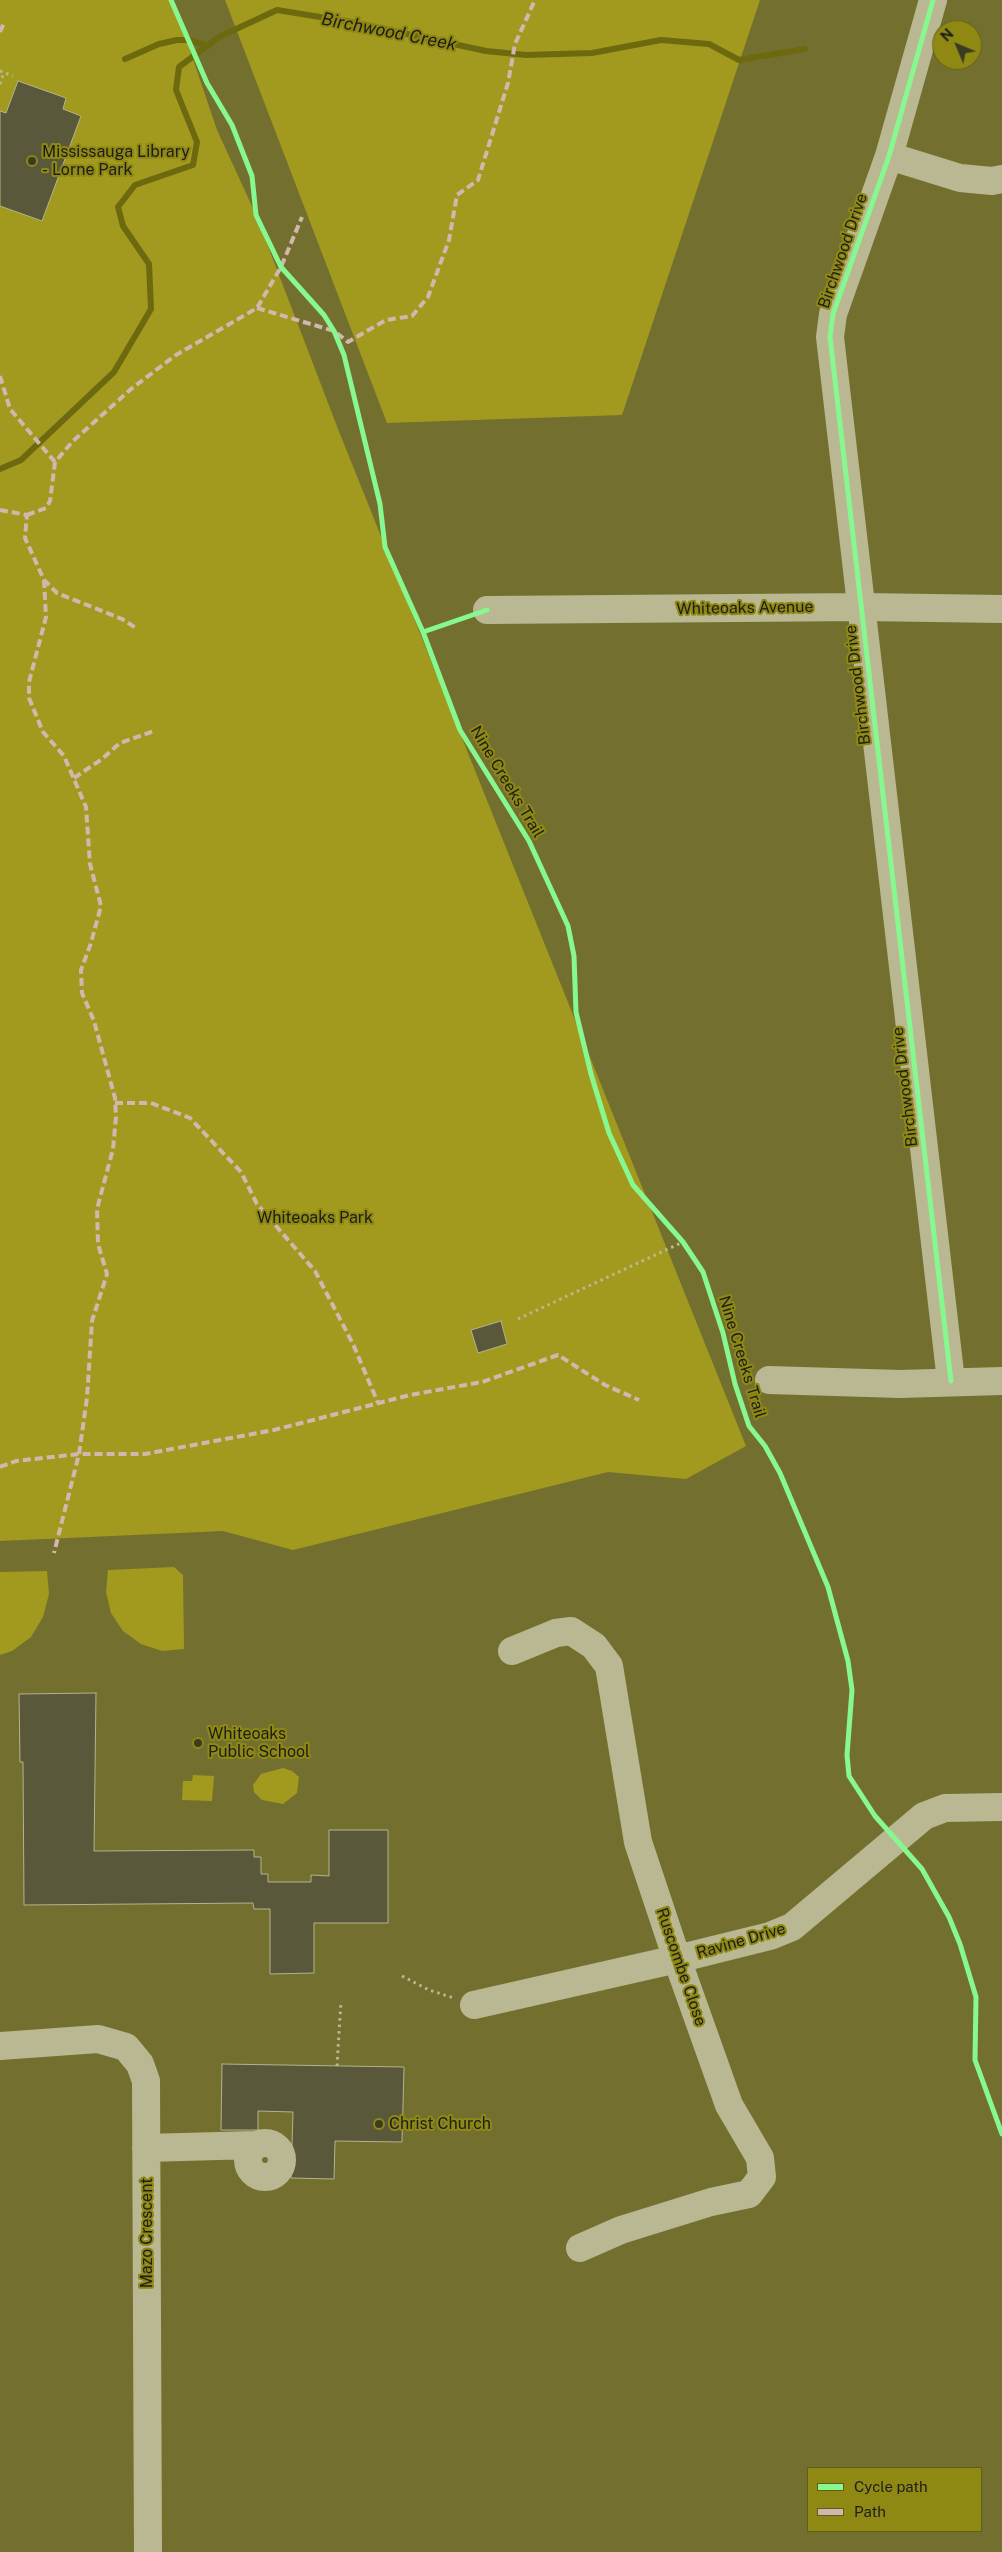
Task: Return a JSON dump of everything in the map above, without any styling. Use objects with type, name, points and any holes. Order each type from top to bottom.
[{"type":"street","name":"Birchwood Drive","points":[[933,0],[889,156],[833,314],[830,337],[951,1381]]},
{"type":"street","points":[[889,156],[960,178],[992,181],[1002,179]]},
{"type":"street","name":"Whiteoaks Avenue","points":[[487,610],[862,607],[1002,608]]},
{"type":"street","points":[[769,1380],[900,1384],[1002,1381]]},
{"type":"street","name":"Ruscombe Close","points":[[512,1651],[556,1633],[571,1631],[594,1646],[609,1666],[638,1842],[676,1960],[729,2105],[760,2158],[762,2177],[749,2194],[711,2202],[621,2230],[580,2248]]},
{"type":"street","name":"Ravine Drive","points":[[474,2005],[676,1960],[770,1936],[792,1927],[924,1816],[945,1808],[1002,1807]]},
{"type":"street","name":"Mazo Crescent","points":[[0,2046],[98,2039],[126,2046],[140,2064],[146,2081],[148,2552]]},
{"type":"street","points":[[146,2148],[255,2145]]},
{"type":"path","points":[[0,84],[2,72],[13,76]]},
{"type":"path","points":[[678,1236],[688,1250]]},
{"type":"path","points":[[518,1319],[683,1242]]},
{"type":"path","points":[[402,1976],[429,1990],[474,2005]]},
{"type":"path","points":[[337,2066],[341,2001]]},
{"type":"green space","name":"Whiteoaks Park","points":[[0,0],[173,0],[217,130],[256,215],[338,429],[746,1446],[686,1479],[608,1472],[293,1550],[223,1531],[0,1541]]},
{"type":"green space","points":[[225,0],[760,0],[622,415],[387,423]]},
{"type":"green space","points":[[174,1567],[183,1575],[184,1649],[162,1651],[141,1644],[123,1631],[111,1613],[106,1592],[108,1570]]},
{"type":"green space","points":[[47,1571],[49,1594],[43,1617],[31,1637],[12,1651],[0,1655],[0,1572]]},
{"type":"green space","points":[[283,1768],[292,1771],[299,1777],[297,1793],[283,1804],[262,1800],[254,1792],[253,1785],[261,1774]]},
{"type":"green space","points":[[193,1775],[214,1776],[212,1801],[182,1800],[183,1781],[192,1781]]},
{"type":"building","name":"Mississauga Library - Lorne Park","points":[[18,81],[66,98],[63,109],[81,116],[42,221],[0,206],[0,111],[6,113]]},
{"type":"building","points":[[501,1321],[507,1344],[478,1353],[471,1330]]},
{"type":"building","points":[[96,1693],[94,1851],[254,1850],[254,1857],[261,1857],[261,1874],[268,1874],[268,1882],[311,1882],[311,1875],[329,1876],[329,1830],[388,1830],[388,1923],[314,1923],[314,1973],[270,1974],[270,1909],[254,1909],[253,1903],[24,1905],[23,1762],[20,1762],[19,1694]]},
{"type":"building","name":"Christ Church","points":[[222,2064],[404,2067],[402,2142],[335,2141],[334,2179],[291,2178],[293,2112],[258,2111],[258,2130],[221,2130]]},
{"type":"waterway","name":"Birchwood Creek","points":[[0,469],[21,460],[114,372],[151,309],[149,264],[123,226],[118,207],[135,185],[193,165],[197,142],[176,90],[179,67],[219,37],[277,10],[351,22],[486,51],[526,55],[592,53],[661,40],[709,44],[739,60],[805,49]]},
{"type":"waterway","points":[[125,59],[159,44],[177,40],[190,40],[208,46]]},
{"type":"marked path","points":[[257,308],[334,331],[348,342],[386,320],[412,316],[428,297],[449,240],[457,195],[478,180],[508,83],[515,44],[535,0]]},
{"type":"marked path","points":[[0,32],[4,23]]},
{"type":"marked path","points":[[27,515],[46,508],[50,501],[55,462],[73,441],[131,389],[176,355],[257,308],[281,267],[302,217]]},
{"type":"marked path","points":[[0,376],[10,409],[55,462]]},
{"type":"marked path","points":[[0,510],[27,515],[25,538],[44,580],[57,593],[122,619],[136,628]]},
{"type":"marked path","points":[[44,580],[46,617],[29,682],[29,698],[43,732],[64,756],[86,807],[90,864],[101,906],[81,970],[82,993],[94,1021],[115,1098],[116,1117],[113,1149],[97,1209],[98,1244],[107,1274],[92,1321],[87,1398],[79,1454],[54,1553]]},
{"type":"marked path","points":[[74,778],[102,759],[120,743],[154,731]]},
{"type":"marked path","points":[[115,1103],[151,1103],[190,1118],[241,1172],[257,1204],[315,1271],[353,1344],[378,1403]]},
{"type":"marked path","points":[[0,1467],[16,1461],[79,1454],[145,1454],[274,1430],[410,1395],[482,1382],[558,1355],[605,1385],[639,1400]]},
{"type":"cycle path","name":"Nine Creeks Trail","points":[[171,0],[207,83],[232,125],[252,176],[256,215],[281,267],[324,315],[334,331],[344,355],[380,504],[385,547],[423,632],[460,730],[529,841],[568,926],[574,956],[576,1012],[591,1074],[609,1133],[633,1185],[683,1242],[703,1272],[723,1333],[735,1384],[749,1426],[765,1446],[780,1473],[828,1587],[848,1661],[852,1690],[847,1755],[849,1776],[875,1816],[922,1869],[949,1917],[960,1944],[976,1997],[975,2060],[1002,2134]]},
{"type":"cycle path","points":[[933,0],[889,156],[833,314],[830,337],[951,1381]]},
{"type":"cycle path","points":[[423,632],[487,610]]},
{"type":"place","name":"Mississauga Library - Lorne Park","points":[[32,161]]},
{"type":"place","name":"Whiteoaks Public School","points":[[198,1743]]},
{"type":"place","name":"Christ Church","points":[[379,2124]]}]
